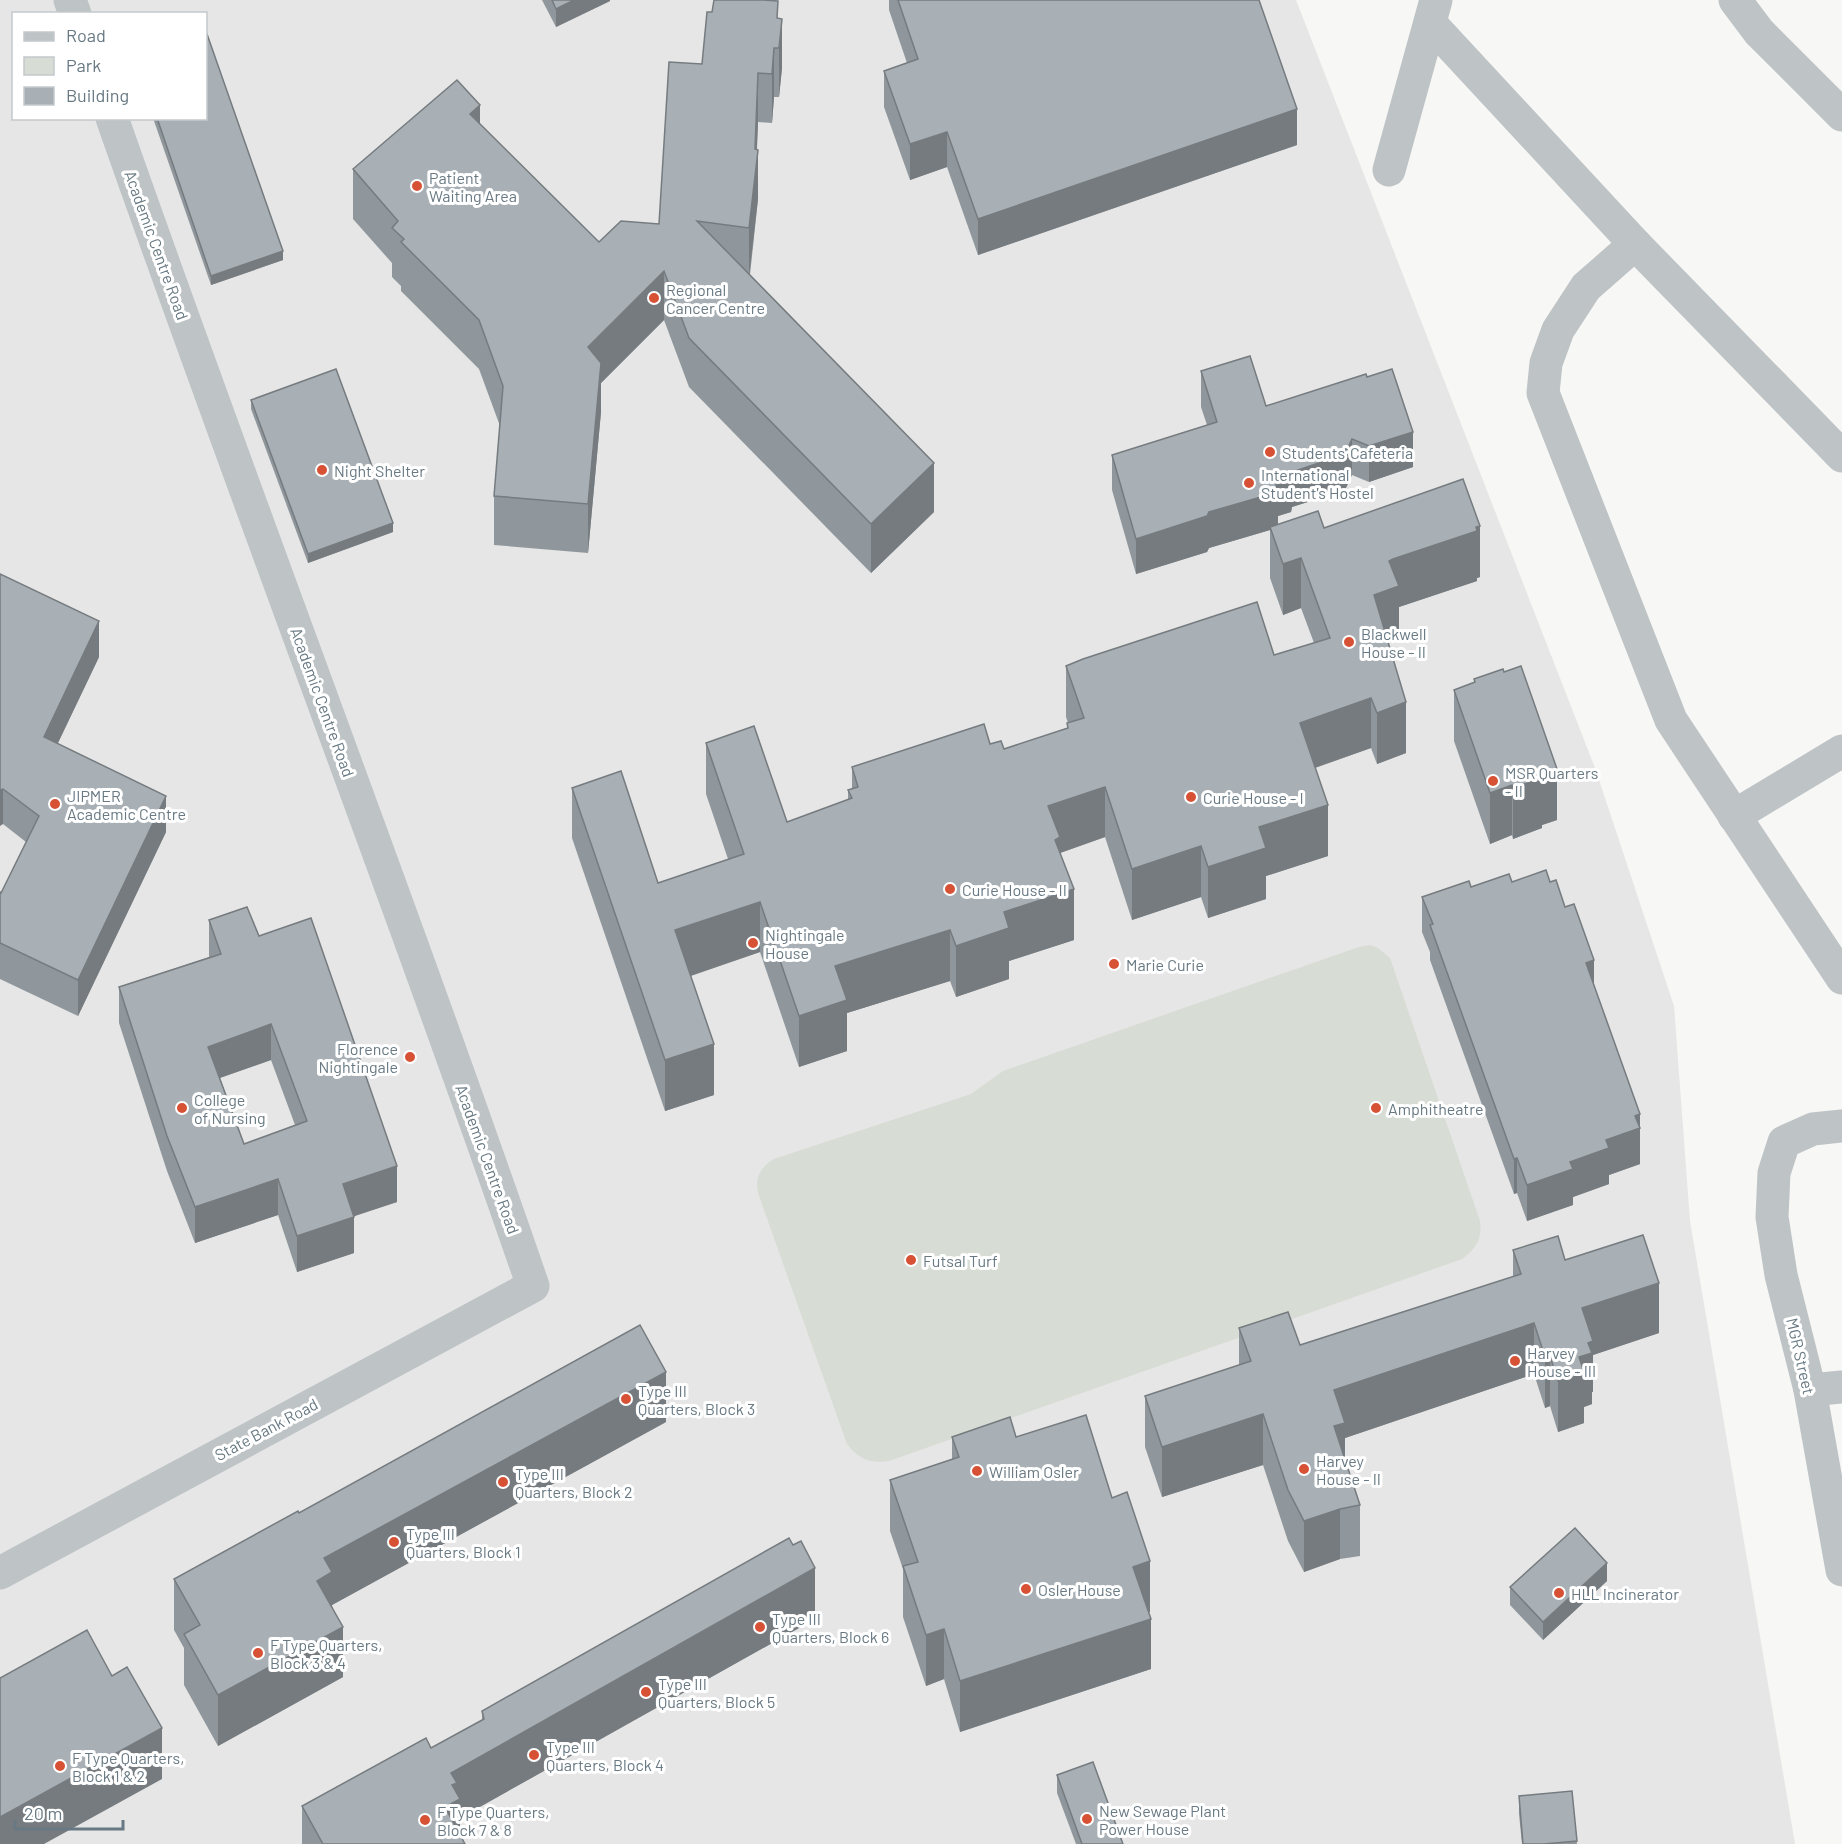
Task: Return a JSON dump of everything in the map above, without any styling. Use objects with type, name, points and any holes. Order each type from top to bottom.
[{"type":"street","points":[[1735,0],[1759,32],[1842,115]]},
{"type":"street","points":[[1389,170],[1433,12]]},
{"type":"street","points":[[1433,12],[1635,244],[1842,456]]},
{"type":"street","name":"Academic Centre Road","points":[[113,120],[533,1286]]},
{"type":"street","points":[[1635,244],[1586,286],[1558,330],[1546,363],[1543,393],[1671,720],[1842,978]]},
{"type":"street","points":[[1734,816],[1842,750]]},
{"type":"street","name":"MGR Street","points":[[1842,1126],[1814,1129],[1784,1142],[1774,1173],[1772,1217],[1781,1275],[1810,1389],[1842,1570]]},
{"type":"street","name":"State Bank Road","points":[[0,1573],[533,1286]]},
{"type":"street","points":[[1810,1389],[1842,1387]]},
{"type":"shaded area","points":[[0,0],[1296,0],[1595,768],[1674,1006],[1690,1221],[1795,1844],[0,1844]]},
{"type":"green space","points":[[1370,945],[1378,948],[1390,958],[1480,1221],[1479,1238],[1471,1251],[1462,1259],[889,1461],[871,1461],[851,1449],[847,1444],[758,1193],[758,1178],[765,1166],[774,1159],[971,1094],[1003,1071]]},
{"type":"building","points":[[552,0],[574,0],[556,9]]},
{"type":"building","points":[[714,0],[778,1],[777,18],[782,19],[779,48],[774,48],[772,74],[758,73],[755,149],[758,150],[749,228],[697,221],[934,463],[871,524],[689,338],[664,271],[588,347],[601,363],[588,504],[494,496],[503,386],[479,320],[401,242],[404,239],[392,228],[398,221],[353,169],[457,80],[480,105],[470,114],[599,242],[621,221],[659,224],[669,62],[702,64],[707,12],[712,12]]},
{"type":"building","points":[[898,0],[1259,0],[1297,109],[978,219],[947,132],[910,144],[884,71],[918,59]]},
{"type":"building","points":[[207,34],[283,251],[211,276],[158,120],[207,120]]},
{"type":"building","points":[[1250,356],[1266,406],[1366,374],[1367,377],[1392,369],[1413,432],[1369,446],[1352,439],[1345,454],[1292,472],[1291,476],[1275,481],[1278,492],[1209,512],[1207,516],[1136,539],[1112,455],[1217,422],[1201,371]]},
{"type":"building","name":"Night Shelter","points":[[336,369],[393,523],[308,554],[251,400]]},
{"type":"building","points":[[1463,479],[1480,526],[1476,527],[1477,531],[1389,561],[1399,586],[1374,595],[1406,702],[1377,713],[1371,698],[1300,723],[1328,805],[1259,827],[1266,848],[1208,867],[1201,846],[1132,869],[1105,787],[1048,806],[1060,837],[1055,840],[1074,889],[1004,912],[1009,928],[956,946],[950,930],[835,966],[847,1000],[799,1016],[760,902],[675,930],[714,1044],[665,1060],[572,788],[621,771],[658,883],[744,854],[706,743],[754,726],[787,822],[852,798],[848,790],[858,787],[852,767],[984,724],[990,744],[1001,741],[1004,749],[1068,728],[1067,723],[1084,718],[1066,666],[1083,659],[1257,602],[1274,655],[1330,638],[1301,558],[1283,564],[1270,527],[1318,511],[1324,528]]},
{"type":"building","name":"JIPMER Academic Centre","points":[[0,574],[99,621],[44,737],[166,796],[78,980],[0,943],[0,892],[39,816],[3,789],[0,790]]},
{"type":"building","points":[[1521,666],[1557,769],[1541,775],[1542,778],[1490,793],[1454,690],[1475,682],[1474,679],[1503,669],[1504,672]]},
{"type":"building","points":[[1546,870],[1550,882],[1556,880],[1565,907],[1574,904],[1594,960],[1586,963],[1640,1114],[1635,1116],[1640,1128],[1606,1140],[1609,1148],[1570,1162],[1573,1169],[1527,1185],[1517,1158],[1514,1159],[1422,897],[1469,881],[1471,887],[1509,874],[1512,882]]},
{"type":"building","name":"College of Nursing","points":[[247,907],[259,936],[311,918],[397,1166],[343,1184],[354,1217],[297,1236],[278,1179],[195,1207],[167,1136],[119,987],[221,954],[209,920]],"holes":[[[271,1024],[307,1121],[244,1144],[208,1047]]]},
{"type":"building","points":[[1643,1235],[1659,1283],[1582,1308],[1593,1341],[1588,1343],[1592,1353],[1579,1357],[1584,1372],[1558,1381],[1550,1356],[1545,1357],[1534,1323],[1334,1390],[1345,1423],[1334,1426],[1360,1505],[1304,1521],[1288,1490],[1263,1414],[1162,1447],[1145,1396],[1251,1361],[1239,1328],[1288,1312],[1300,1345],[1521,1274],[1513,1250],[1558,1236],[1565,1260]]},
{"type":"building","points":[[640,1325],[666,1372],[324,1558],[332,1572],[317,1581],[343,1627],[218,1695],[184,1634],[200,1625],[174,1579],[298,1511],[299,1513]]},
{"type":"building","name":"Osler House","points":[[1086,1415],[1112,1498],[1127,1492],[1150,1561],[1133,1567],[1151,1619],[960,1681],[944,1629],[926,1635],[903,1566],[918,1562],[890,1480],[959,1457],[952,1437],[1010,1417],[1016,1437]]},
{"type":"building","name":"HLL Incinerator","points":[[1575,1528],[1607,1563],[1543,1622],[1510,1587]]},
{"type":"building","points":[[789,1538],[793,1545],[801,1541],[815,1568],[451,1773],[457,1783],[452,1785],[460,1799],[445,1807],[465,1844],[323,1844],[302,1806],[426,1738],[431,1748],[484,1719],[482,1711]]},
{"type":"building","points":[[87,1630],[112,1676],[127,1667],[162,1728],[0,1817],[0,1678]]},
{"type":"building","name":"New Sewage Plant Power House","points":[[1093,1762],[1123,1844],[1082,1844],[1057,1775]]},
{"type":"building","points":[[1572,1791],[1577,1841],[1523,1844],[1519,1796]]},
{"type":"place","name":"Patient Waiting Area","points":[[417,186]]},
{"type":"place","name":"Regional Cancer Centre","points":[[654,298]]},
{"type":"place","name":"Students' Cafeteria","points":[[1270,452]]},
{"type":"place","name":"Night Shelter","points":[[322,470]]},
{"type":"place","name":"International Student's Hostel","points":[[1249,483]]},
{"type":"place","name":"Blackwell House - II","points":[[1349,642]]},
{"type":"place","name":"MSR Quarters - II","points":[[1493,781]]},
{"type":"place","name":"Curie House - I","points":[[1191,797]]},
{"type":"place","name":"JIPMER Academic Centre","points":[[55,804]]},
{"type":"place","name":"Curie House - II","points":[[950,889]]},
{"type":"place","name":"Nightingale House","points":[[753,943]]},
{"type":"place","name":"Marie Curie","points":[[1114,964]]},
{"type":"place","name":"Florence Nightingale","points":[[410,1057]]},
{"type":"place","name":"College of Nursing","points":[[182,1108]]},
{"type":"place","name":"Amphitheatre","points":[[1376,1108]]},
{"type":"place","name":"Futsal Turf","points":[[911,1260]]},
{"type":"place","name":"Harvey House - III","points":[[1515,1361]]},
{"type":"place","name":"Type III Quarters, Block 3","points":[[626,1399]]},
{"type":"place","name":"Harvey House - II","points":[[1304,1469]]},
{"type":"place","name":"William Osler","points":[[977,1471]]},
{"type":"place","name":"Type III Quarters, Block 2","points":[[503,1482]]},
{"type":"place","name":"Type III Quarters, Block 1","points":[[394,1542]]},
{"type":"place","name":"Osler House","points":[[1026,1589]]},
{"type":"place","name":"HLL Incinerator","points":[[1559,1593]]},
{"type":"place","name":"Type III Quarters, Block 6","points":[[760,1627]]},
{"type":"place","name":"F Type Quarters, Block 3 & 4","points":[[258,1653]]},
{"type":"place","name":"Type III Quarters, Block 5","points":[[646,1692]]},
{"type":"place","name":"Type III Quarters, Block 4","points":[[534,1755]]},
{"type":"place","name":"F Type Quarters, Block 1 & 2","points":[[60,1766]]},
{"type":"place","name":"New Sewage Plant Power House","points":[[1087,1819]]},
{"type":"place","name":"F Type Quarters, Block 7 & 8","points":[[425,1820]]}]
